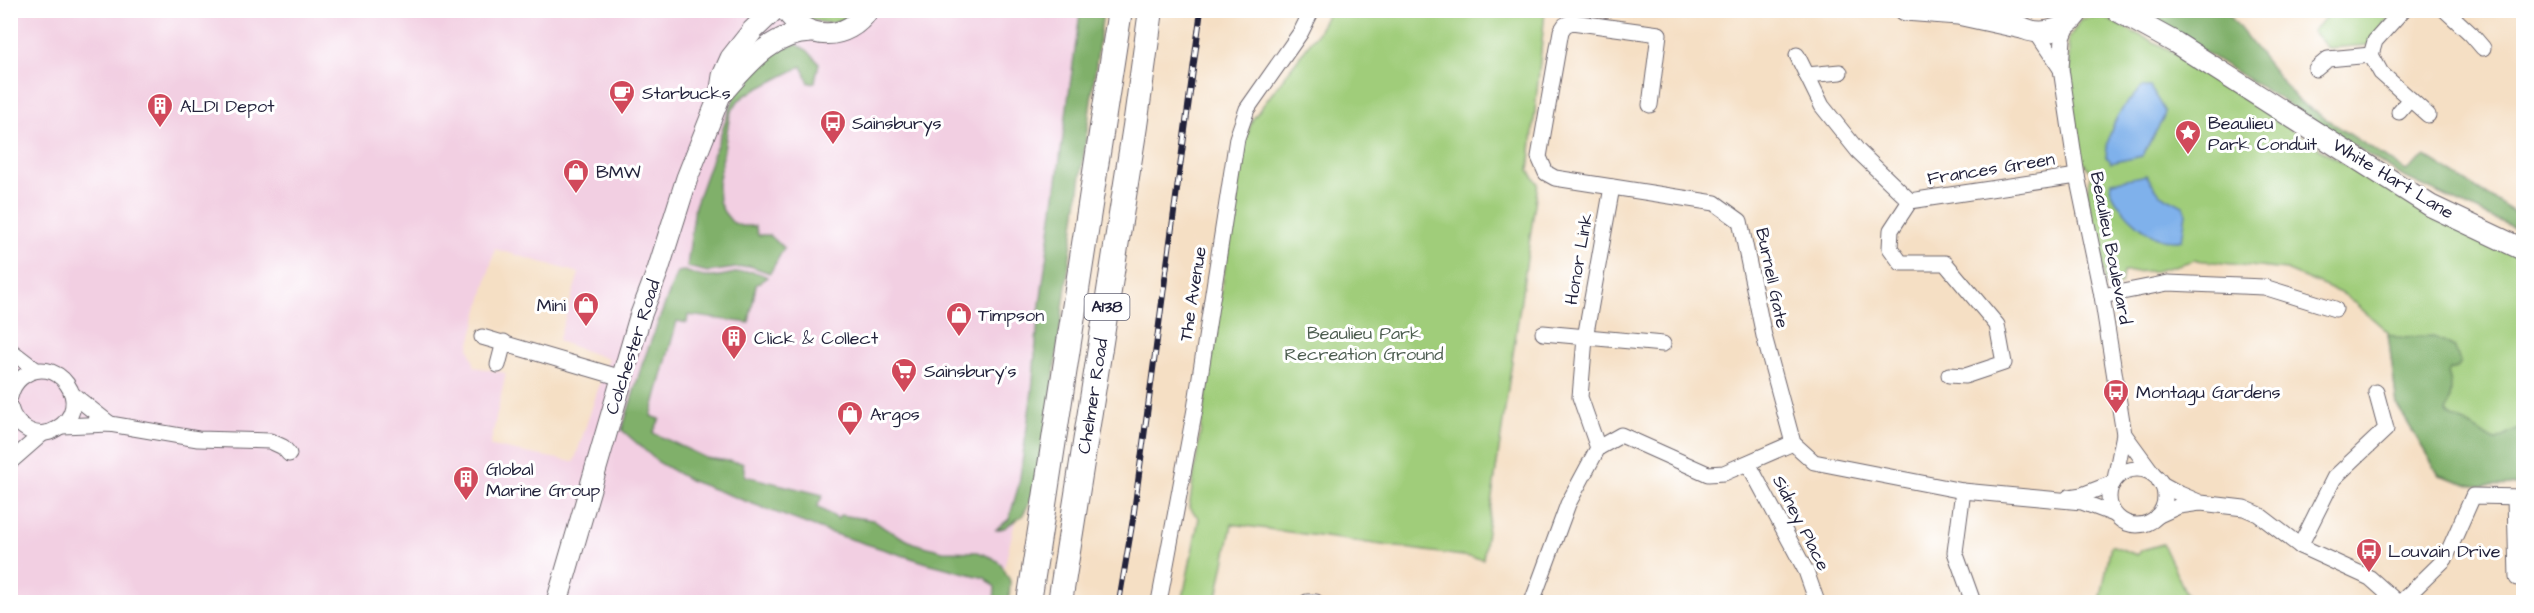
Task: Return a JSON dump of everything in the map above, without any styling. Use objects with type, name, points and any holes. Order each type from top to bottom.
[{"type":"main road","name":"Colchester Road","points":[[557,603],[622,378],[687,178],[720,95],[723,76],[731,58],[753,30],[774,10]]},
{"type":"main road","points":[[786,10],[795,22],[812,32]]},
{"type":"main road","name":"Colchester Road","points":[[720,95],[749,63],[770,45],[790,34],[812,32],[830,34],[844,31],[856,24],[868,10]]},
{"type":"main road","name":"Chelmer Road","points":[[1029,603],[1120,10]]},
{"type":"main road","name":"Chelmer Road","points":[[1060,603],[1132,150],[1151,10]]},
{"type":"main road","points":[[1905,10],[1958,14],[2029,30],[2053,31],[2074,16]]},
{"type":"main road","points":[[2003,10],[2013,22],[2029,30]]},
{"type":"main road","name":"White Hart Lane","points":[[2116,10],[2176,43],[2431,206],[2523,250]]},
{"type":"main road","name":"White Hart Lane","points":[[2137,10],[2176,43]]},
{"type":"street","name":"The Avenue","points":[[1158,603],[1195,409],[1237,138],[1247,109],[1301,32],[1312,10]]},
{"type":"street","points":[[2403,10],[2375,41],[2371,56],[2381,74],[2428,115]]},
{"type":"street","points":[[2445,10],[2483,48]]},
{"type":"street","name":"Beaulieu Boulevard","points":[[2074,16],[2063,38],[2061,69],[2077,176],[2102,296],[2124,434],[2114,481]]},
{"type":"street","name":"Burnell Gate","points":[[1650,105],[1659,34],[1572,22],[1565,25],[1561,31],[1539,157],[1546,173],[1555,178],[1715,203],[1740,221],[1764,336],[1793,443]]},
{"type":"street","name":"Beaulieu Boulevard","points":[[2029,30],[2061,69]]},
{"type":"street","name":"Frances Green","points":[[1797,55],[1827,112],[1858,151],[1910,201]]},
{"type":"street","points":[[2316,69],[2328,59],[2371,56]]},
{"type":"street","points":[[1807,75],[1840,72]]},
{"type":"street","points":[[2399,112],[2410,99]]},
{"type":"street","name":"Frances Green","points":[[1949,375],[1965,376],[2004,363],[1997,325],[1945,263],[1901,263],[1890,248],[1891,230],[1910,201],[2077,176]]},
{"type":"street","name":"Honor Link","points":[[1598,448],[1580,397],[1585,338],[1612,187]]},
{"type":"street","points":[[2102,296],[2168,283],[2264,286],[2335,309]]},
{"type":"street","points":[[1543,333],[1663,344]]},
{"type":"street","points":[[482,337],[622,378]]},
{"type":"street","points":[[498,365],[504,342]]},
{"type":"street","points":[[10,350],[36,370]]},
{"type":"street","points":[[11,394],[17,381],[26,374],[36,370],[47,370],[57,374],[68,384],[73,405],[70,415],[62,426],[53,432],[42,434],[22,427],[11,415]]},
{"type":"street","points":[[2301,546],[2334,478],[2386,429],[2376,392]]},
{"type":"street","points":[[72,394],[110,424]]},
{"type":"street","points":[[62,426],[110,424],[198,439],[270,441],[283,447],[289,454]]},
{"type":"street","points":[[10,462],[42,434]]},
{"type":"street","name":"Beaulieu Boulevard","points":[[2124,434],[2157,479]]},
{"type":"street","points":[[1532,603],[1568,504],[1598,448],[1621,435],[1708,474],[1724,473],[1793,443],[1814,462],[1964,491],[2082,502],[2114,513],[2124,522],[2134,525],[2144,524],[2179,506],[2201,503],[2244,508],[2258,514],[2301,546],[2370,578],[2399,603],[2445,559],[2473,496],[2519,497],[2517,578]]},
{"type":"street","name":"Sidney Place","points":[[1748,463],[1806,571],[1815,602]]},
{"type":"street","points":[[2057,498],[2082,495],[2114,481],[2123,473],[2136,469],[2201,503]]},
{"type":"street","points":[[2157,479],[2164,498],[2157,516]]},
{"type":"street","points":[[2114,481],[2109,497],[2114,513]]},
{"type":"street","points":[[1964,491],[1955,552],[1973,603]]},
{"type":"street","points":[[1307,603],[1316,603]]},
{"type":"shaded area","points":[[10,11],[1080,11],[1027,455],[1019,505],[996,602],[11,602]],"holes":[[[495,249],[579,273],[558,341],[608,359],[574,462],[490,446],[506,373],[475,367],[469,347]]]},
{"type":"green space","points":[[799,11],[855,11],[841,20],[827,23],[813,20]]},
{"type":"green space","name":"Beaulieu Park Recreation Ground","points":[[1329,11],[1545,11],[1529,171],[1538,183],[1483,559],[1232,524],[1216,602],[1182,602],[1199,518],[1189,508],[1242,152],[1252,120],[1318,32]]},
{"type":"green space","points":[[2147,11],[2226,11],[2297,100],[2406,171],[2425,156],[2523,218],[2523,232],[2402,176],[2184,39]]},
{"type":"green space","points":[[2332,11],[2386,11],[2390,15],[2369,45],[2328,48],[2312,31]]},
{"type":"green space","points":[[1103,12],[1052,390],[1034,495],[1022,516],[1004,528],[995,530],[1009,519],[1019,484],[1032,391],[1038,319],[1080,13]]},
{"type":"green space","points":[[2105,18],[2168,49],[2339,161],[2474,235],[2523,258],[2523,485],[2474,486],[2439,475],[2397,405],[2388,332],[2345,295],[2286,270],[2195,260],[2156,271],[2123,272],[2121,285],[2106,286],[2087,192],[2091,173],[2082,160],[2073,115],[2068,40],[2081,19]]},
{"type":"green space","points":[[796,44],[807,50],[819,63],[815,82],[809,83],[802,66],[738,101],[730,114],[718,185],[719,202],[732,222],[741,226],[755,226],[758,235],[769,235],[784,248],[770,273],[750,266],[708,272],[687,267],[695,206],[734,97],[746,79],[776,51]]},
{"type":"green space","points":[[684,271],[704,277],[752,272],[767,277],[756,285],[749,323],[688,315],[687,323],[677,321],[651,416],[660,419],[653,433],[706,458],[743,463],[745,476],[823,495],[817,507],[838,519],[840,515],[873,520],[913,543],[943,551],[978,552],[993,558],[1001,564],[1010,581],[1009,602],[994,602],[995,587],[985,578],[927,563],[828,532],[689,480],[658,462],[622,430],[642,365],[677,272]]},
{"type":"green space","points":[[2388,334],[2403,338],[2430,336],[2454,347],[2460,361],[2457,368],[2450,370],[2448,374],[2451,393],[2446,412],[2494,441],[2523,427],[2523,485],[2474,486],[2439,475],[2397,405]]},
{"type":"green space","points":[[2163,544],[2190,602],[2100,602],[2111,545],[2137,555],[2142,550]]},
{"type":"water","points":[[2143,87],[2150,87],[2165,112],[2163,119],[2142,156],[2111,163],[2106,157],[2109,136],[2122,110]]},
{"type":"water","points":[[2146,175],[2160,194],[2183,206],[2186,213],[2182,240],[2172,241],[2149,233],[2129,216],[2114,196],[2110,187],[2112,182]]},
{"type":"railway","points":[[1119,602],[1133,519],[1201,10]]},
{"type":"place","name":"Starbucks","points":[[622,116]]},
{"type":"place","name":"ALDI Depot","points":[[160,129]]},
{"type":"place","name":"Sainsburys","points":[[833,146]]},
{"type":"place","name":"Beaulieu Park Conduit","points":[[2188,156]]},
{"type":"place","name":"BMW","points":[[576,195]]},
{"type":"place","name":"Mini","points":[[586,328]]},
{"type":"place","name":"Timpson","points":[[959,338]]},
{"type":"place","name":"Click & Collect","points":[[734,361]]},
{"type":"place","name":"Sainsbury's","points":[[904,394]]},
{"type":"place","name":"Montagu Gardens","points":[[2116,415]]},
{"type":"place","name":"Argos","points":[[850,437]]},
{"type":"place","name":"Global Marine Group","points":[[466,502]]},
{"type":"place","name":"Louvain Drive","points":[[2369,574]]}]
